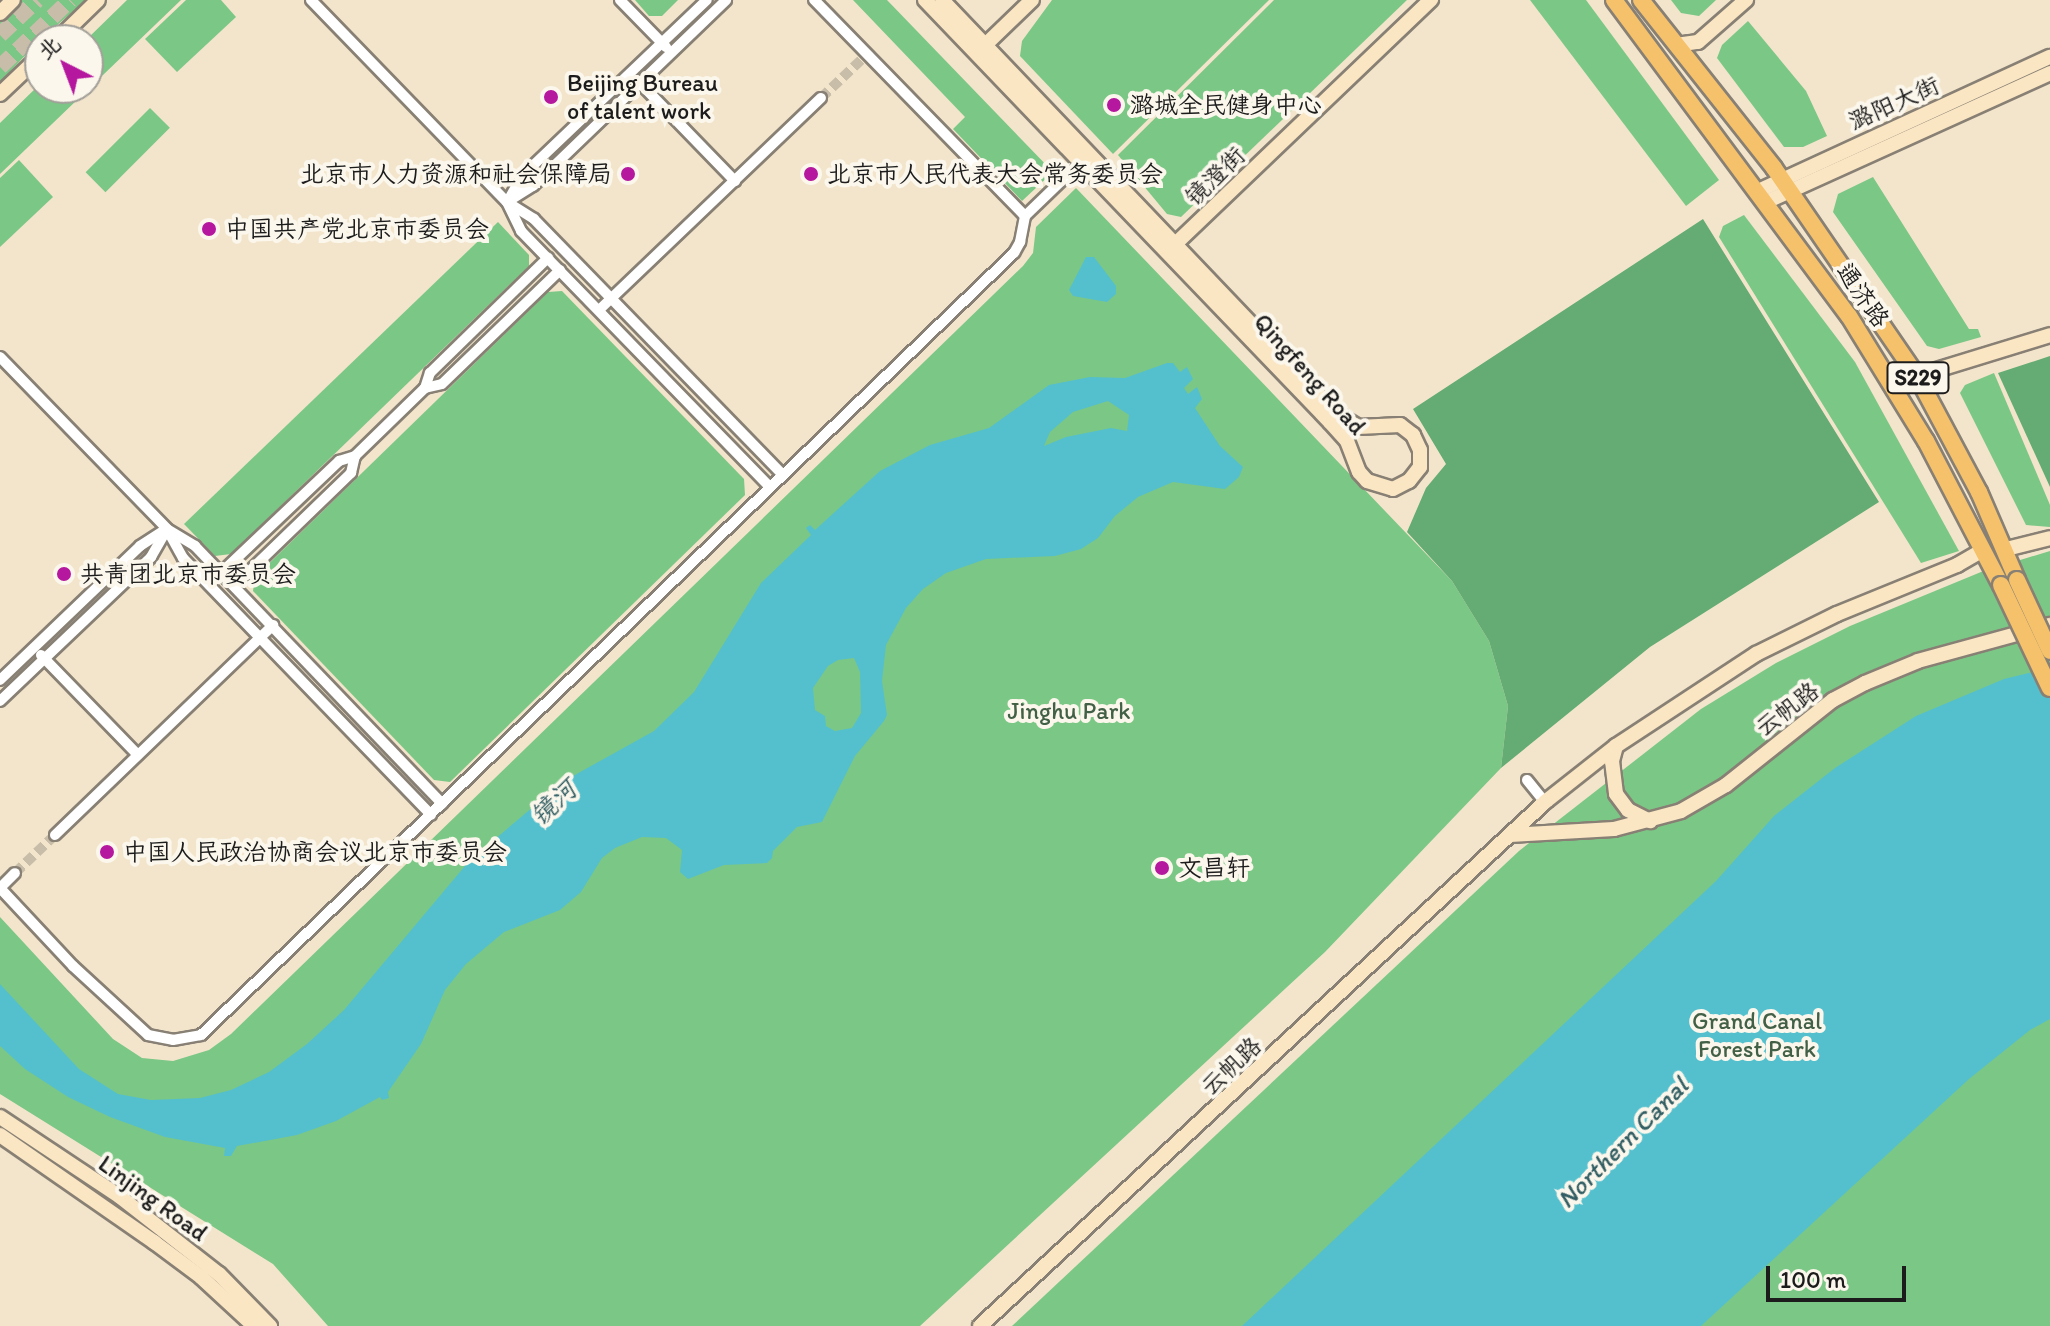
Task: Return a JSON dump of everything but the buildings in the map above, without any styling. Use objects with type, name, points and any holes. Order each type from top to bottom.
[{"type":"main road","name":"通济路","points":[[1614,0],[1762,196],[1891,380],[1983,550],[2009,582],[2050,651]]},
{"type":"main road","name":"通济路","points":[[1641,0],[1786,185],[1917,376],[2006,549],[2009,582],[2050,688]]},
{"type":"street","points":[[0,13],[13,0]]},
{"type":"street","points":[[73,24],[98,0]]},
{"type":"street","points":[[311,0],[507,202],[534,219],[783,475]]},
{"type":"street","points":[[620,0],[672,52]]},
{"type":"street","points":[[507,202],[522,176],[707,0]]},
{"type":"street","points":[[507,202],[533,186],[726,0]]},
{"type":"street","points":[[814,0],[864,57],[1025,216]]},
{"type":"street","name":"Qingfeng Road","points":[[925,0],[981,49]]},
{"type":"street","name":"Qingfeng Road","points":[[942,0],[981,49],[1171,248],[1347,441],[1359,472],[1367,481],[1393,489],[1409,481],[1420,467],[1420,450],[1413,435],[1400,425],[1366,428],[1348,424],[1171,248]]},
{"type":"street","points":[[981,49],[1032,0]]},
{"type":"street","name":"镜澄街","points":[[1171,248],[1431,0]]},
{"type":"street","points":[[1676,45],[1698,42],[1746,0]]},
{"type":"street","name":"潞阳大街","points":[[1762,196],[2050,57]]},
{"type":"street","points":[[0,94],[24,71]]},
{"type":"street","points":[[631,73],[735,181]]},
{"type":"street","name":"潞阳大街","points":[[1786,185],[2050,73]]},
{"type":"street","points":[[599,310],[821,98]]},
{"type":"street","points":[[15,873],[0,888],[73,966],[139,1028],[161,1039],[201,1035],[1014,253],[1020,242],[1025,216],[1085,158]]},
{"type":"street","points":[[507,202],[521,231],[770,487]]},
{"type":"street","points":[[221,573],[339,461],[355,456],[425,388],[430,373],[548,258]]},
{"type":"street","points":[[425,388],[442,384],[560,270]]},
{"type":"street","points":[[1917,376],[2050,335]]},
{"type":"street","points":[[0,357],[167,529],[195,546],[442,804]]},
{"type":"street","points":[[234,586],[351,473],[355,456]]},
{"type":"street","points":[[167,529],[183,558],[431,815]]},
{"type":"street","points":[[13,689],[1,678],[140,546],[167,529]]},
{"type":"street","points":[[0,701],[151,557],[167,529]]},
{"type":"street","points":[[2006,549],[2050,538]]},
{"type":"street","name":"云帆路","points":[[980,1326],[1545,802],[1616,746],[1756,654],[1837,614],[1957,565],[1983,550]]},
{"type":"street","points":[[55,835],[273,625]]},
{"type":"street","name":"云帆路","points":[[1510,835],[1614,829],[1650,821],[1703,800],[1833,700],[1865,683],[1918,661],[2050,625]]},
{"type":"street","points":[[33,648],[138,755]]},
{"type":"street","points":[[1616,746],[1612,761],[1616,794],[1628,810],[1650,821]]},
{"type":"street","points":[[1527,780],[1545,802]]},
{"type":"street","name":"Linjing Road","points":[[0,1117],[119,1196],[219,1274],[270,1326]]},
{"type":"street","name":"Linjing Road","points":[[0,1135],[177,1259],[254,1326]]},
{"type":"green space","points":[[22,0],[86,0],[58,24],[24,24],[24,57],[0,82],[0,21]]},
{"type":"green space","points":[[127,0],[181,0],[104,74],[102,24]]},
{"type":"green space","points":[[186,0],[221,0],[236,17],[177,72],[145,39]]},
{"type":"green space","points":[[635,0],[678,0],[662,16],[649,16]]},
{"type":"green space","points":[[853,0],[887,0],[1053,172],[1022,201],[953,129],[965,117]]},
{"type":"green space","name":"潞城全民健身中心","points":[[1052,0],[1269,0],[1113,154],[1020,56],[1022,41]]},
{"type":"green space","points":[[1274,0],[1407,0],[1181,217],[1167,214],[1118,155]]},
{"type":"green space","points":[[1530,0],[1586,0],[1719,180],[1686,206]]},
{"type":"green space","points":[[1671,0],[1716,0],[1699,16],[1681,13]]},
{"type":"green space","points":[[1748,21],[1806,91],[1827,136],[1803,147],[1784,147],[1717,58],[1722,45]]},
{"type":"green space","points":[[24,100],[24,104],[73,104],[0,174],[0,123]]},
{"type":"green space","points":[[150,108],[170,128],[105,192],[86,172]]},
{"type":"green space","points":[[19,160],[53,197],[0,247],[0,178]]},
{"type":"green space","points":[[1873,177],[1969,329],[1978,329],[1981,337],[1939,349],[1927,346],[1833,212],[1838,194]]},
{"type":"green space","name":"Jinghu Park","points":[[1076,188],[1452,581],[1489,641],[1508,706],[1501,768],[1325,952],[920,1326],[328,1326],[273,1264],[0,1094],[0,917],[113,1039],[142,1058],[173,1061],[209,1050],[231,1034],[1023,266],[1033,253],[1036,227]]},
{"type":"green space","points":[[1744,215],[1855,362],[1959,551],[1921,563],[1719,237],[1723,226]]},
{"type":"green space","points":[[1703,219],[1879,502],[1650,647],[1501,768],[1508,706],[1489,641],[1452,581],[1407,532],[1426,488],[1446,464],[1413,409]]},
{"type":"green space","points":[[498,222],[529,255],[529,266],[231,554],[215,556],[184,524]]},
{"type":"green space","points":[[562,291],[744,479],[745,495],[450,782],[434,780],[253,591],[255,577],[548,292]]},
{"type":"green space","points":[[2050,356],[2050,487],[1998,373]]},
{"type":"green space","points":[[1994,373],[2050,505],[2050,527],[2026,525],[1960,393],[1965,385]]},
{"type":"green space","name":"Grand Canal Forest Park","points":[[2050,551],[2050,1326],[1012,1326],[1519,851],[1701,709],[1776,663],[1850,626],[1981,572]]},
{"type":"water","points":[[1086,257],[1094,257],[1116,286],[1116,294],[1107,302],[1073,296],[1069,290]]},
{"type":"water","name":"镜河","points":[[1167,363],[1173,363],[1180,372],[1187,367],[1193,379],[1184,388],[1188,394],[1197,387],[1202,399],[1195,408],[1220,446],[1243,467],[1239,477],[1225,489],[1173,482],[1138,497],[1115,516],[1098,538],[1081,549],[1055,556],[986,559],[946,573],[923,589],[906,608],[886,645],[882,681],[887,715],[855,756],[822,822],[797,827],[773,851],[767,863],[724,865],[688,879],[680,872],[682,850],[666,838],[642,837],[615,848],[602,858],[581,892],[560,910],[504,932],[466,964],[445,990],[421,1044],[388,1092],[389,1098],[382,1100],[380,1097],[336,1121],[297,1135],[237,1146],[231,1156],[224,1156],[225,1148],[165,1137],[110,1117],[68,1097],[25,1069],[0,1046],[0,984],[79,1069],[118,1094],[151,1100],[200,1098],[231,1090],[269,1072],[307,1044],[344,1010],[470,860],[564,781],[654,731],[694,692],[761,583],[811,535],[806,528],[810,525],[815,530],[880,471],[930,445],[989,428],[1049,385],[1090,377],[1125,378]],"holes":[[[1108,401],[1129,415],[1127,431],[1111,428],[1066,437],[1044,446],[1050,432],[1073,412]],[[854,658],[860,672],[861,713],[852,728],[835,731],[826,726],[825,716],[815,710],[813,688],[828,666],[838,660]]]},
{"type":"water","name":"Northern Canal","points":[[2050,668],[2050,1019],[2030,1030],[1969,1079],[1701,1326],[1242,1326],[1716,881],[1774,816],[1835,768],[1916,716],[2004,679]]},
{"type":"tunnel","points":[[0,35],[37,0]]},
{"type":"tunnel","points":[[0,67],[70,0]]},
{"type":"tunnel","points":[[821,98],[861,60]]},
{"type":"tunnel","points":[[15,873],[55,835]]},
{"type":"place","name":"Beijing Bureau of talent work","points":[[551,97]]},
{"type":"place","name":"潞城全民健身中心","points":[[1114,105]]},
{"type":"place","name":"北京市人力资源和社会保障局","points":[[628,174]]},
{"type":"place","name":"北京市人民代表大会常务委员会","points":[[811,174]]},
{"type":"place","name":"中国共产党北京市委员会","points":[[209,229]]},
{"type":"place","name":"共青团北京市委员会","points":[[64,574]]},
{"type":"place","name":"中国人民政治协商会议北京市委员会","points":[[107,852]]},
{"type":"place","name":"文昌轩","points":[[1162,868]]}]
